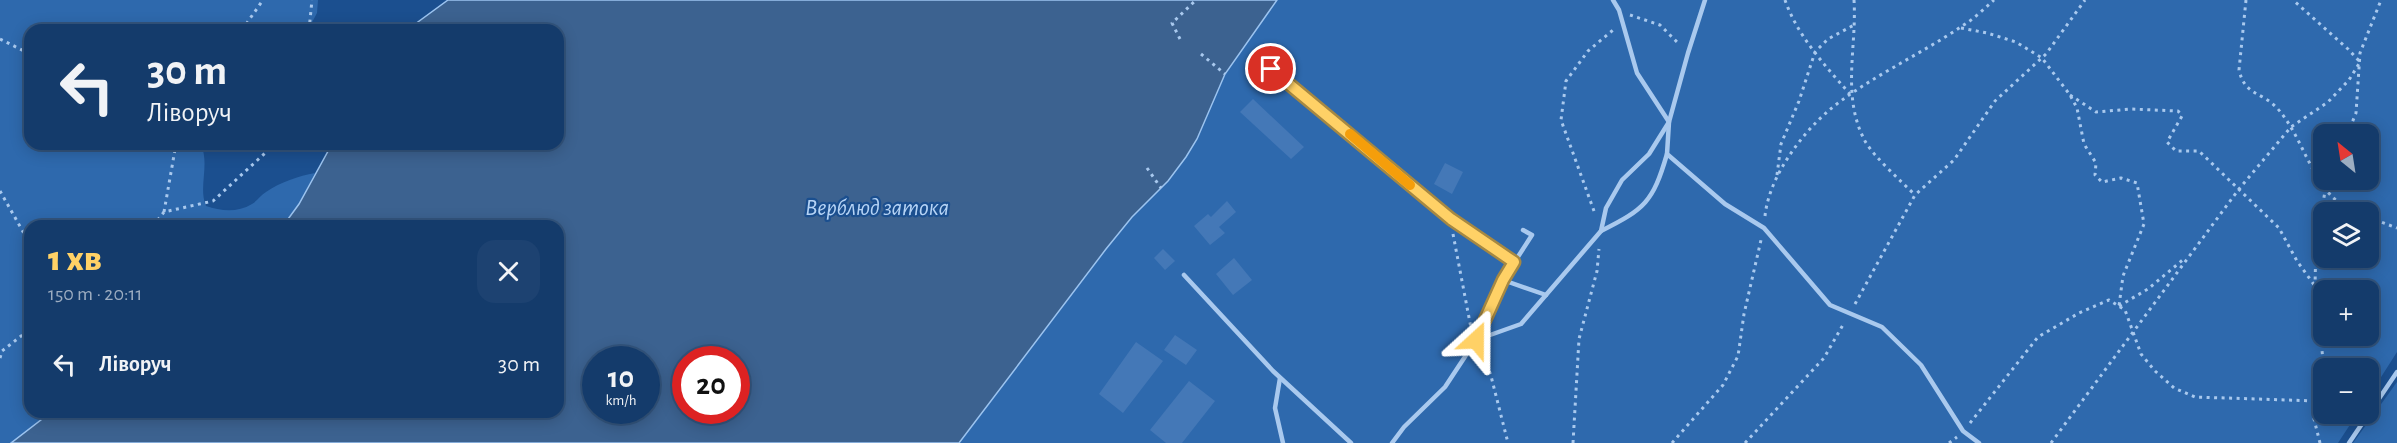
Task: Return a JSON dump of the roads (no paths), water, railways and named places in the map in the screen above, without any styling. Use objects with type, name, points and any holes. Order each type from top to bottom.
[{"type":"lane","points":[[1612,0],[1619,10],[1637,73],[1670,122]]},
{"type":"lane","points":[[1476,340],[1521,324],[1601,231],[1623,220],[1647,203],[1659,182],[1667,153],[1670,122],[1688,53],[1706,0]]},
{"type":"lane","points":[[1271,69],[1451,219],[1514,262]]},
{"type":"lane","points":[[1601,231],[1606,208],[1622,180],[1649,154],[1670,122]]},
{"type":"lane","points":[[1667,153],[1725,204],[1764,228],[1830,305],[1882,327],[1922,366],[1963,431],[1979,443]]},
{"type":"lane","points":[[1392,443],[1404,427],[1445,387],[1476,340],[1503,280],[1532,235],[1523,230]]},
{"type":"lane","points":[[1184,275],[1280,378],[1351,443]]},
{"type":"lane","points":[[1503,280],[1546,295]]},
{"type":"lane","points":[[2349,443],[2397,372]]},
{"type":"lane","points":[[1280,378],[1275,408],[1283,443]]},
{"type":"water","name":"Верблюд затока","points":[[448,0],[1277,0],[1225,74],[1197,139],[1186,157],[1168,181],[1132,217],[1106,249],[959,443],[11,443],[44,418],[564,418],[564,220],[287,220],[299,204],[329,150],[564,150],[564,24],[415,24]]}]
